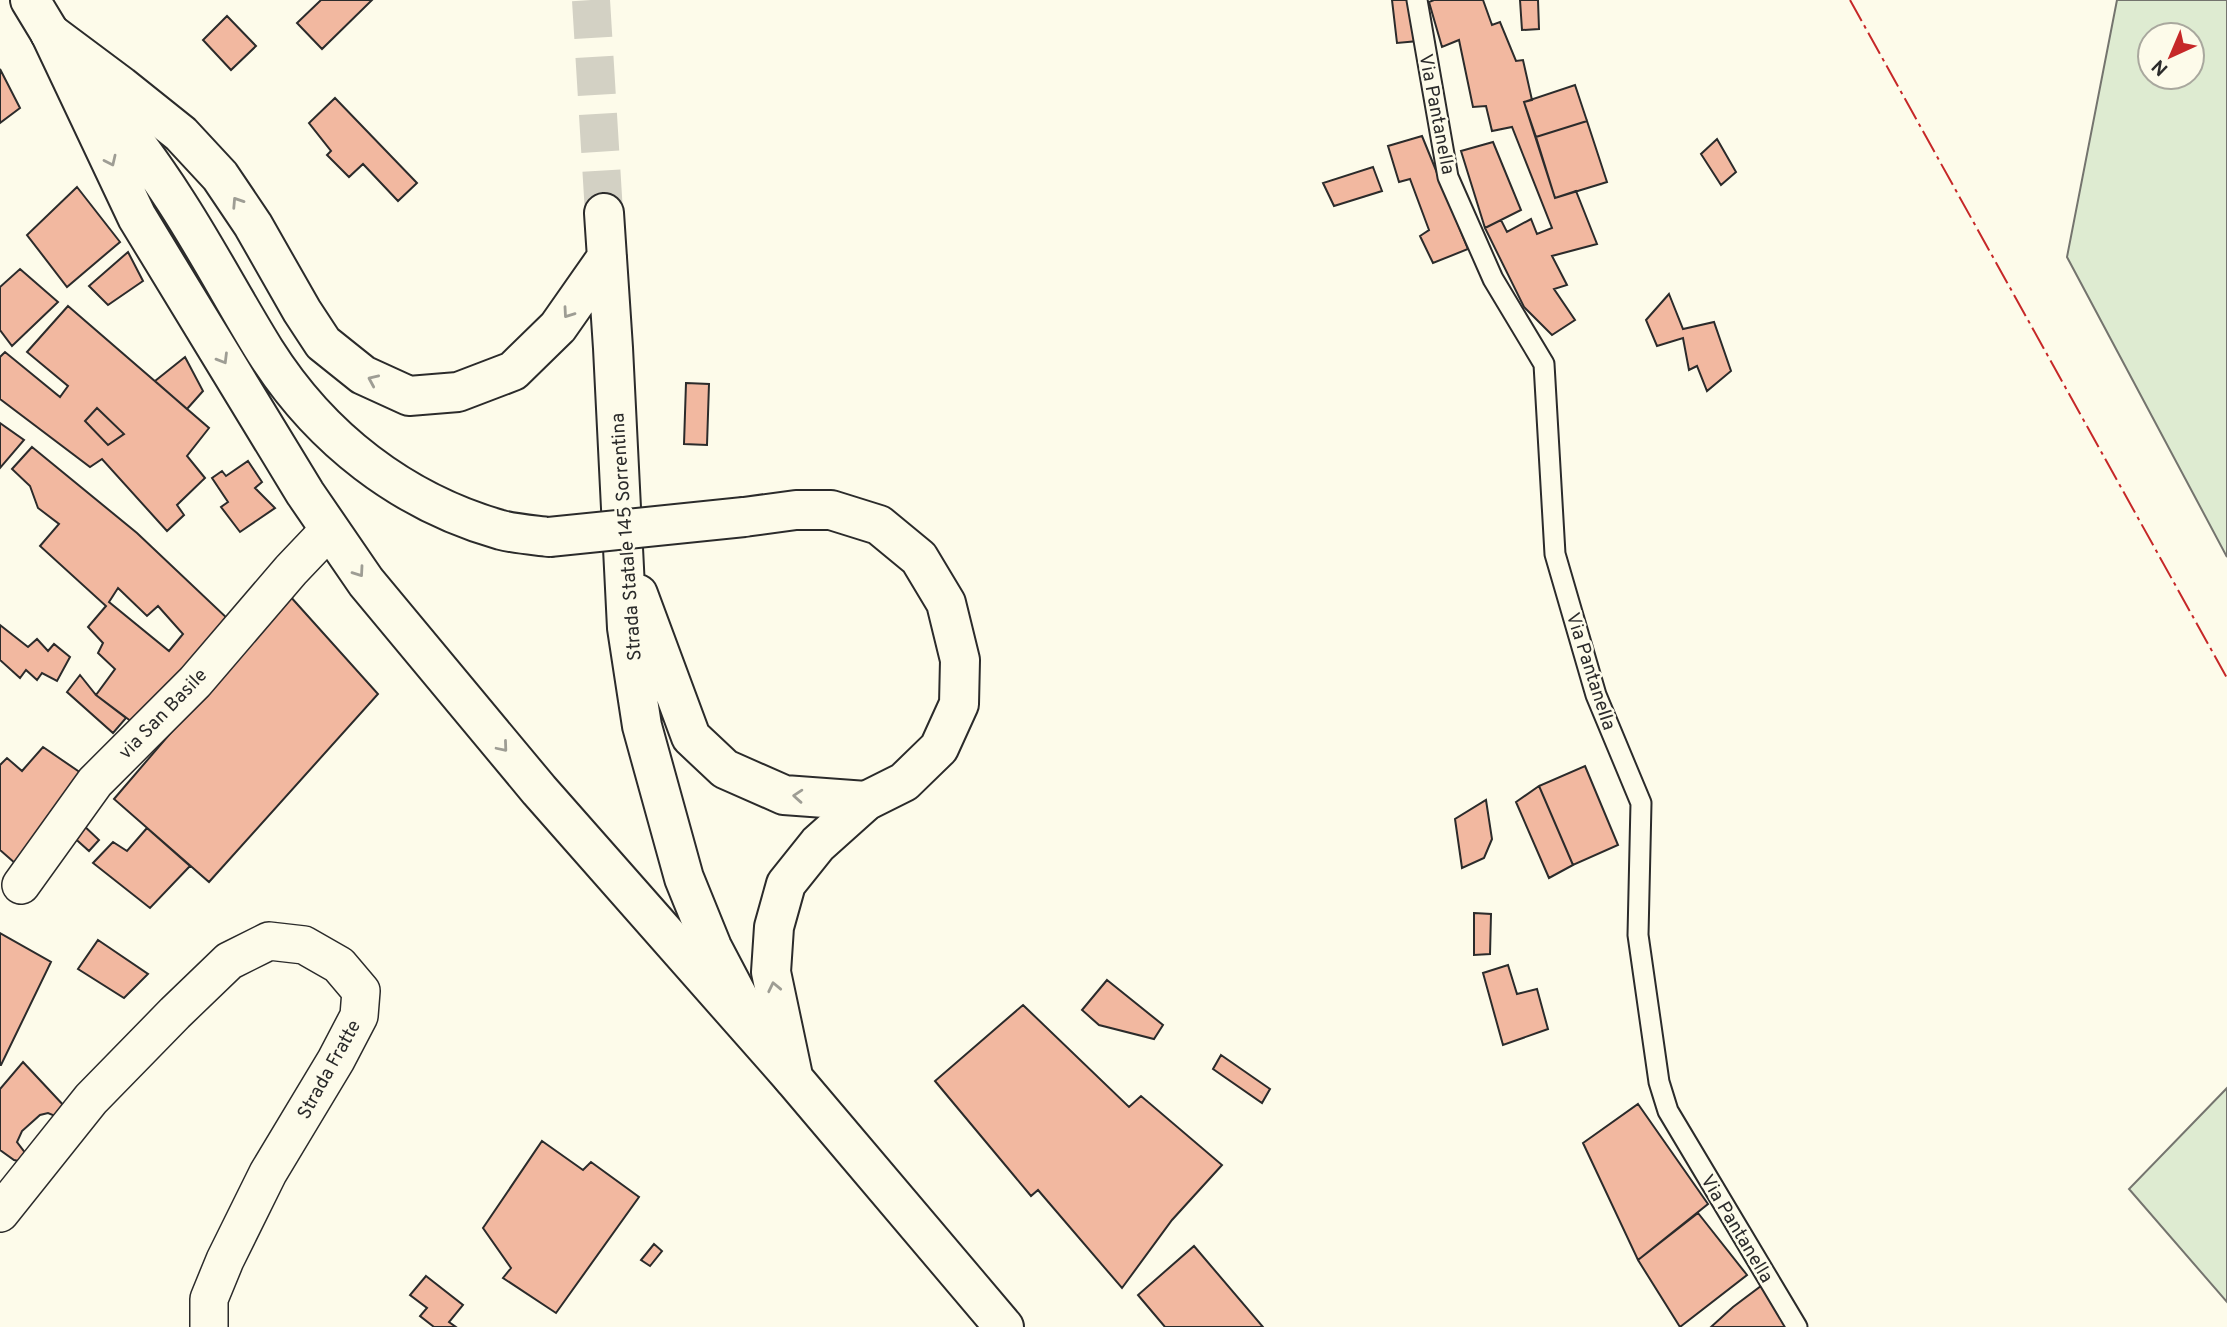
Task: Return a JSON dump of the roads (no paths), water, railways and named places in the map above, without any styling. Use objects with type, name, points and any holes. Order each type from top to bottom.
[{"type":"main road","points":[[30,0],[50,33],[137,217],[305,494],[366,582],[539,790],[793,1078],[1004,1327]]},
{"type":"main road","points":[[50,33],[181,134],[220,176],[253,225],[323,343],[363,375],[410,396],[458,393],[513,371],[558,327],[607,257]]},
{"type":"main road","points":[[50,33],[128,132],[176,201],[266,353],[309,411],[355,454],[396,485],[449,512],[503,530],[549,537],[796,510],[831,510],[879,525],[919,558],[946,603],[960,660],[959,704],[939,748],[904,782],[866,801],[818,844],[786,884],[774,927],[771,972],[793,1078]]},
{"type":"main road","name":"Strada Statale 145 Sorrentina","points":[[604,213],[627,628],[642,726],[684,878],[712,947],[743,1006],[793,1078]]},
{"type":"main road","points":[[623,553],[691,737],[725,769],[784,795],[866,801]]},
{"type":"street","name":"via San Basile","points":[[12,885],[95,782],[195,682],[291,570],[330,530]]},
{"type":"street","name":"Strada Fratte","points":[[0,1213],[91,1099],[229,961],[269,941],[304,945],[339,965],[361,991],[359,1016],[249,1210],[209,1299],[209,1327]]},
{"type":"lane","name":"Via Pantanella","points":[[1417,0],[1448,177],[1493,279],[1544,364],[1555,554],[1596,695],[1641,803],[1638,935],[1659,1082],[1668,1111],[1797,1327]]},
{"type":"tunnel","points":[[591,0],[604,213]]}]
